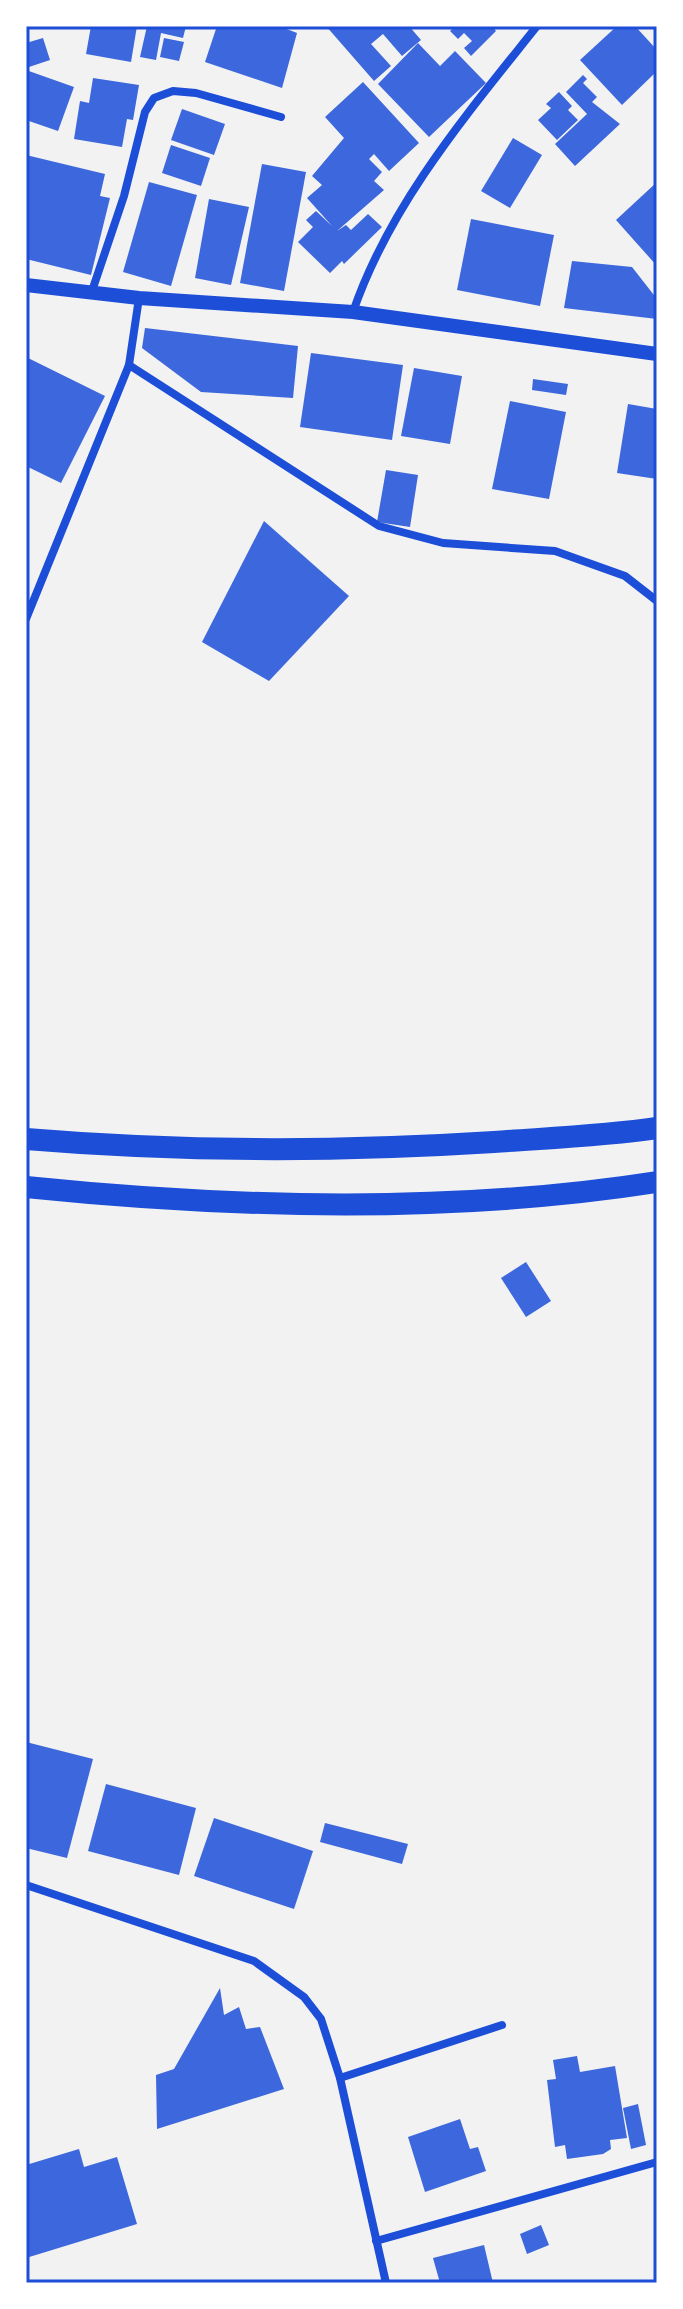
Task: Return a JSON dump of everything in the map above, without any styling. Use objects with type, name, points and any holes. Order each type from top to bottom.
[{"type":"highway","points":[[26,1139],[118,1146],[270,1150],[424,1146],[657,1128]]},
{"type":"highway","points":[[26,1187],[136,1198],[362,1203],[497,1198],[657,1182]]},
{"type":"street","points":[[353,312],[379,247],[461,120],[537,26]]},
{"type":"street","points":[[92,291],[124,196],[145,112],[154,98],[181,91],[281,117]]},
{"type":"street","points":[[26,285],[139,298],[353,312],[657,354]]},
{"type":"street","points":[[26,619],[129,365],[139,298]]},
{"type":"street","points":[[129,365],[379,526],[443,543],[555,551],[625,576],[657,601]]},
{"type":"street","points":[[26,1885],[254,1961],[304,1997],[321,2019],[340,2078],[386,2283]]},
{"type":"street","points":[[340,2078],[502,2025]]},
{"type":"street","points":[[376,2241],[657,2162]]},
{"type":"building","points":[[91,26],[137,26],[131,62],[86,54]]},
{"type":"building","points":[[147,26],[186,26],[183,38],[161,33],[156,60],[140,57]]},
{"type":"building","points":[[217,26],[279,26],[297,33],[282,88],[205,62]]},
{"type":"building","points":[[326,26],[409,26],[421,40],[402,56],[383,34],[371,44],[391,66],[374,81]]},
{"type":"building","points":[[455,26],[492,26],[496,31],[471,56],[464,48],[472,41],[464,33],[458,39],[450,31]]},
{"type":"building","points":[[617,26],[635,26],[657,50],[657,71],[622,105],[580,60]]},
{"type":"building","points":[[43,38],[50,60],[26,68],[26,43]]},
{"type":"building","points":[[164,38],[184,42],[179,61],[160,57]]},
{"type":"building","points":[[418,43],[440,66],[455,51],[486,83],[429,137],[378,84]]},
{"type":"building","points":[[26,70],[74,87],[58,131],[26,120]]},
{"type":"building","points":[[583,75],[587,79],[583,83],[597,97],[592,102],[620,124],[575,166],[555,144],[587,114],[566,92]]},
{"type":"building","points":[[93,78],[139,85],[133,120],[127,119],[122,147],[74,139],[80,101],[89,103]]},
{"type":"building","points":[[363,82],[419,143],[389,171],[374,154],[369,159],[382,172],[374,181],[384,190],[337,231],[346,225],[351,230],[368,214],[382,227],[344,264],[342,261],[330,273],[298,242],[313,227],[306,220],[316,211],[332,226],[307,198],[322,185],[312,176],[344,138],[325,117]]},
{"type":"building","points":[[559,92],[572,106],[568,110],[578,120],[557,140],[538,120],[551,108],[546,104]]},
{"type":"building","points":[[182,109],[225,124],[214,155],[171,140]]},
{"type":"building","points":[[513,138],[542,155],[510,208],[481,191]]},
{"type":"building","points":[[171,145],[210,158],[201,186],[162,173]]},
{"type":"building","points":[[26,155],[105,174],[100,196],[110,198],[91,275],[26,259]]},
{"type":"building","points":[[262,164],[306,172],[284,291],[240,283]]},
{"type":"building","points":[[149,182],[197,195],[171,286],[123,272]]},
{"type":"building","points":[[657,182],[657,266],[616,220]]},
{"type":"building","points":[[209,199],[249,207],[231,285],[195,278]]},
{"type":"building","points":[[471,219],[554,235],[540,306],[457,290]]},
{"type":"building","points":[[572,261],[632,267],[657,299],[657,319],[564,308]]},
{"type":"building","points":[[145,328],[298,346],[293,398],[201,392],[142,348]]},
{"type":"building","points":[[311,353],[403,365],[392,440],[300,427]]},
{"type":"building","points":[[26,357],[105,396],[61,483],[26,466]]},
{"type":"building","points":[[414,368],[462,376],[450,444],[401,436]]},
{"type":"building","points":[[533,379],[568,384],[566,395],[532,390]]},
{"type":"building","points":[[510,401],[566,412],[549,499],[492,489]]},
{"type":"building","points":[[628,404],[657,409],[657,479],[617,473]]},
{"type":"building","points":[[386,470],[418,475],[410,527],[377,522]]},
{"type":"building","points":[[264,521],[349,596],[269,681],[202,642]]},
{"type":"building","points":[[526,1262],[551,1301],[526,1317],[501,1278]]},
{"type":"building","points":[[26,1742],[93,1759],[67,1858],[26,1848]]},
{"type":"building","points":[[106,1784],[196,1808],[179,1875],[88,1851]]},
{"type":"building","points":[[214,1818],[313,1851],[294,1909],[194,1876]]},
{"type":"building","points":[[325,1823],[408,1844],[402,1864],[320,1842]]},
{"type":"building","points":[[220,1988],[224,2015],[239,2007],[246,2029],[260,2027],[284,2089],[157,2129],[156,2075],[174,2069]]},
{"type":"building","points":[[577,2056],[580,2072],[615,2066],[627,2138],[610,2140],[611,2149],[603,2154],[567,2159],[565,2145],[555,2147],[547,2080],[556,2079],[553,2060]]},
{"type":"building","points":[[638,2104],[646,2145],[631,2149],[623,2108]]},
{"type":"building","points":[[460,2119],[470,2149],[478,2147],[486,2171],[425,2192],[408,2137]]},
{"type":"building","points":[[79,2149],[84,2167],[117,2157],[137,2224],[26,2258],[26,2165]]},
{"type":"building","points":[[541,2225],[549,2245],[527,2254],[520,2234]]},
{"type":"building","points":[[484,2245],[493,2283],[440,2283],[433,2258]]}]
